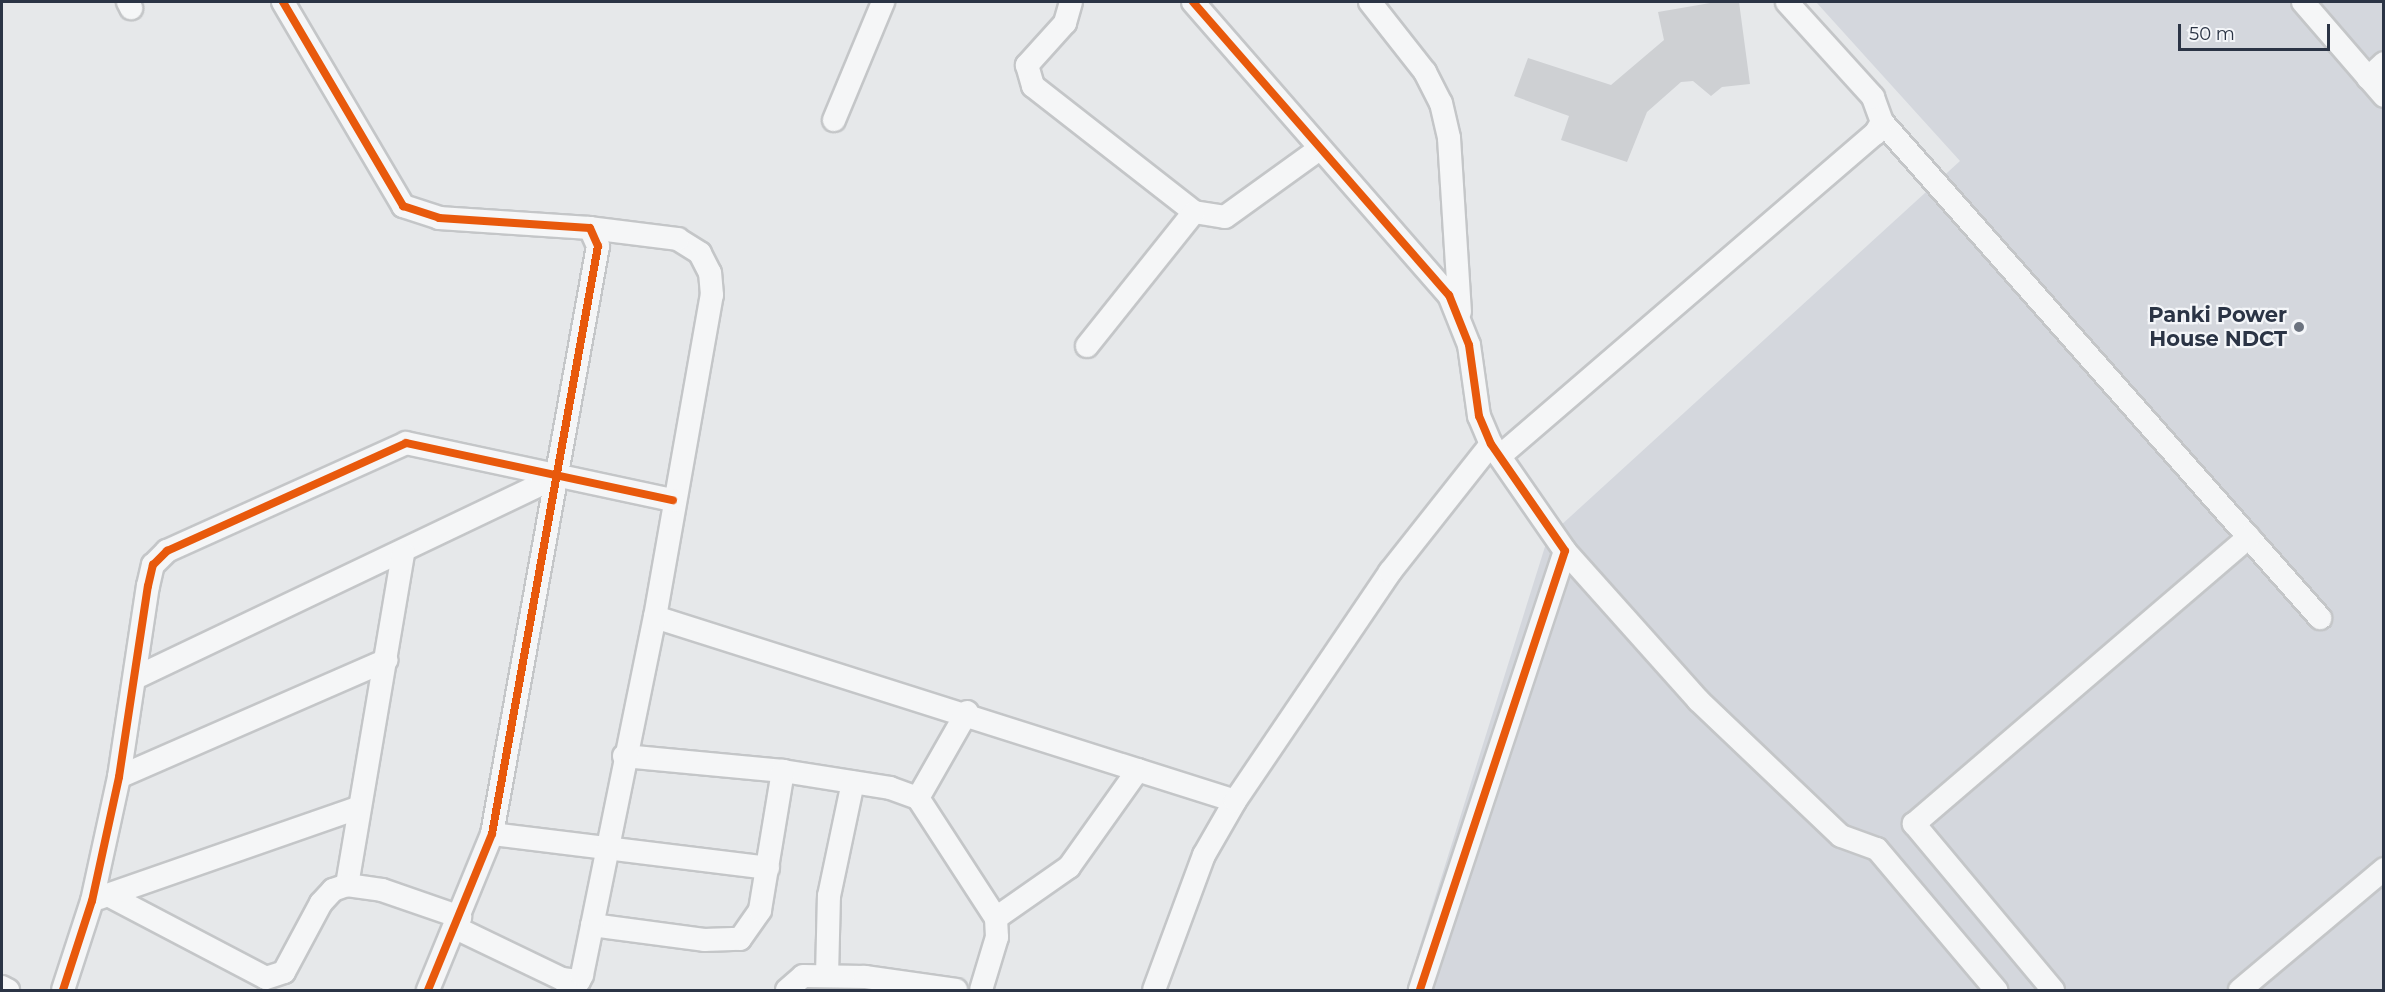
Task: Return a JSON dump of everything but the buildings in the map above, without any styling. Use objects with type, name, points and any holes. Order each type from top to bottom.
[{"type":"street","points":[[100,898],[266,978],[284,972],[321,903],[333,890],[347,885],[382,890],[458,923],[576,986],[609,846],[624,756],[655,617],[673,500],[712,295],[710,273],[700,253],[678,239],[590,228],[439,218],[403,206],[283,2]]},
{"type":"street","points":[[834,120],[883,2]]},
{"type":"street","points":[[1071,2],[1065,23],[1028,64],[1033,86],[1194,212],[1225,217],[1318,150]]},
{"type":"street","points":[[1193,2],[1318,150],[1449,295],[1460,316]]},
{"type":"street","points":[[1370,2],[1425,72],[1441,104],[1449,138],[1460,316],[1479,416],[1495,450],[1565,551],[1706,708],[1841,836],[1877,849],[1996,990]]},
{"type":"street","points":[[1787,2],[1873,98],[1882,122],[2320,618]]},
{"type":"street","points":[[2302,2],[2376,70],[2384,96]]},
{"type":"street","points":[[1154,990],[1204,855],[1235,801],[1390,572],[1495,450],[1875,134],[1882,122]]},
{"type":"street","points":[[1087,346],[1194,212]]},
{"type":"street","points":[[428,990],[458,923],[492,834],[531,597],[559,476],[598,261],[590,228]]},
{"type":"street","points":[[63,990],[100,898],[153,565],[177,546],[406,443],[673,500]]},
{"type":"street","points":[[135,678],[403,553],[559,476]]},
{"type":"street","points":[[2053,990],[1914,824],[2248,537]]},
{"type":"street","points":[[1420,990],[1565,551]]},
{"type":"street","points":[[347,885],[358,808],[387,660],[403,553]]},
{"type":"street","points":[[655,617],[967,712],[1235,801]]},
{"type":"street","points":[[119,777],[387,660]]},
{"type":"street","points":[[918,798],[967,712]]},
{"type":"street","points":[[624,756],[783,771],[853,782],[918,798],[996,918],[997,937],[981,990]]},
{"type":"street","points":[[996,918],[1069,867],[1138,770]]},
{"type":"street","points":[[592,925],[704,940],[740,939],[760,910],[783,771]]},
{"type":"street","points":[[827,976],[830,896],[853,782]]},
{"type":"street","points":[[100,898],[358,808]]},
{"type":"street","points":[[492,834],[609,846],[768,868]]},
{"type":"street","points":[[2240,990],[2384,869]]},
{"type":"street","points":[[787,990],[803,976],[827,976],[956,990]]},
{"type":"street","points":[[2,987],[8,990]]},
{"type":"shaded area","points":[[1816,2],[2383,2],[2383,990],[1406,990],[1548,537],[1960,161]]},
{"type":"cycle path","points":[[283,2],[403,206],[439,218],[590,228],[598,246],[492,834],[428,990]]},
{"type":"cycle path","points":[[1193,2],[1449,295],[1469,345],[1479,416],[1491,444],[1565,551],[1420,990]]},
{"type":"cycle path","points":[[63,990],[92,901],[119,777],[148,586],[153,565],[167,551],[406,443],[673,500]]},
{"type":"place","name":"Panki Power House NDCT","points":[[2299,327]]}]
